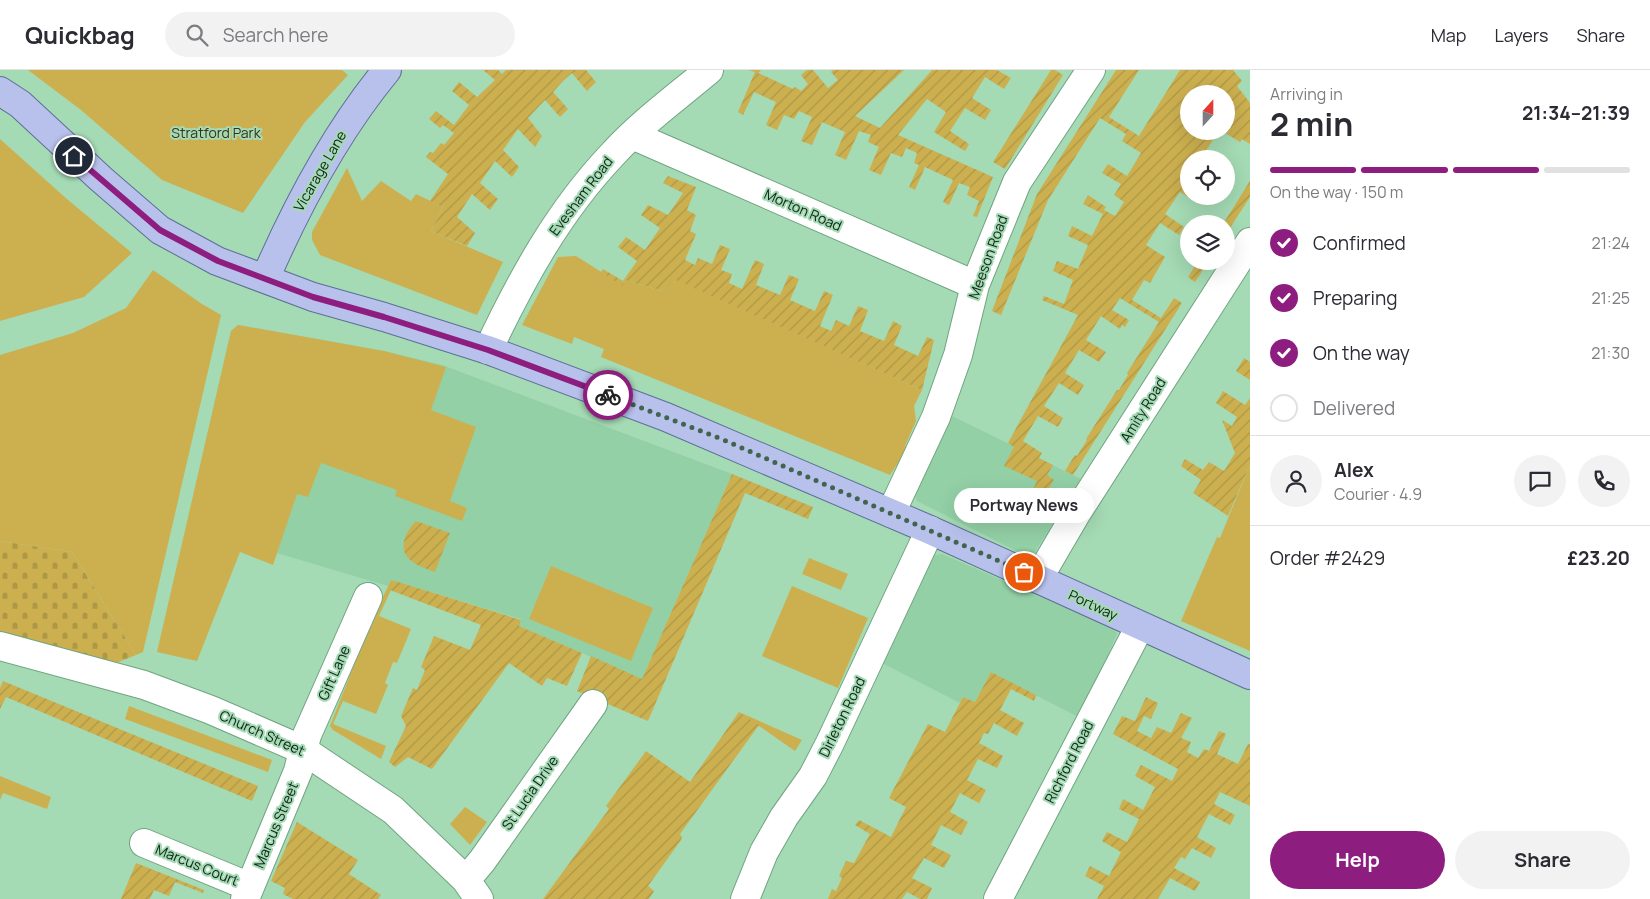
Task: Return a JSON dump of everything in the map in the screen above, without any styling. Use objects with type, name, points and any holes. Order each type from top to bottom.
[{"type":"main road","name":"Vicarage Lane","points":[[265,279],[286,230],[334,143],[361,102],[387,70]]},
{"type":"main road","name":"Portway","points":[[0,91],[20,104],[101,179],[160,230],[218,261],[313,297],[488,350],[666,417],[930,530],[1250,675]]},
{"type":"street","name":"Evesham Road","points":[[488,350],[510,303],[539,253],[564,214],[591,178],[632,135],[710,70]]},
{"type":"street","name":"Meeson Road","points":[[890,513],[926,440],[946,392],[958,355],[975,285],[1017,182],[1090,70]]},
{"type":"street","name":"Morton Road","points":[[632,135],[975,285]]},
{"type":"street","name":"Amity Road","points":[[1038,579],[1076,514],[1250,242]]},
{"type":"street","name":"Dirleton Road","points":[[745,899],[764,852],[784,817],[813,776],[830,743],[930,530]]},
{"type":"street","name":"Gift Lane","points":[[303,750],[307,735],[368,597]]},
{"type":"street","name":"Richford Road","points":[[998,899],[1140,626]]},
{"type":"street","name":"Church Street","points":[[0,646],[144,685],[211,710],[303,750],[393,810],[472,890]]},
{"type":"street","name":"St Lucia Drive","points":[[472,890],[482,861],[593,704]]},
{"type":"street","name":"Marcus Street","points":[[247,893],[298,772],[303,750]]},
{"type":"street","name":"Marcus Court","points":[[144,842],[247,893]]},
{"type":"shaded area","points":[[238,325],[384,351],[442,365],[732,474],[642,679],[519,626],[521,619],[391,580],[388,586],[277,553],[187,523],[231,331]]},
{"type":"shaded area","points":[[952,416],[1081,479],[1034,553],[1024,555],[917,501],[915,495],[918,487]]},
{"type":"shaded area","points":[[942,554],[1112,628],[1117,633],[1082,719],[991,672],[975,702],[963,697],[960,703],[882,663],[930,559],[935,555]]},
{"type":"green space","name":"Stratford Park","points":[[28,70],[342,70],[348,75],[305,122],[243,213],[162,180],[81,110]]},
{"type":"green space","points":[[483,70],[498,70],[502,74],[506,70],[586,70],[596,82],[587,91],[572,73],[553,92],[568,109],[560,117],[545,100],[528,118],[542,136],[535,147],[518,129],[503,150],[519,167],[512,177],[495,161],[480,183],[498,199],[490,210],[472,194],[457,217],[475,233],[467,246],[431,231],[443,207],[430,201],[448,174],[426,157],[430,152],[433,153],[441,143],[444,145],[454,133],[443,125],[440,128],[429,119],[436,111],[454,125],[469,105],[452,91],[459,82],[477,97],[495,80]]},
{"type":"green space","points":[[749,70],[761,70],[758,73],[801,91],[808,84],[801,75],[807,70],[813,70],[828,88],[838,80],[831,72],[833,70],[904,70],[855,116],[880,128],[932,70],[997,70],[1011,78],[1004,89],[985,77],[972,98],[991,110],[985,120],[965,108],[950,131],[969,144],[965,151],[934,132],[946,112],[927,99],[898,135],[993,177],[977,217],[973,216],[979,201],[967,195],[970,187],[959,183],[949,205],[943,202],[953,180],[925,167],[915,190],[909,187],[919,165],[914,163],[917,153],[906,148],[902,157],[891,153],[881,175],[869,170],[879,147],[868,142],[871,135],[859,131],[846,160],[835,155],[845,132],[822,122],[812,145],[801,141],[812,117],[799,111],[794,119],[784,115],[777,130],[766,125],[776,102],[754,92],[743,115],[738,112],[755,72]]},
{"type":"green space","points":[[1051,70],[1055,70],[1063,75],[1005,169],[993,162]]},
{"type":"green space","points":[[1116,70],[1139,70],[1109,117],[1139,136],[1180,70],[1233,70],[1242,81],[1237,86],[1250,103],[1250,144],[1242,139],[1240,142],[1235,139],[1235,85],[1180,85],[1180,140],[1213,140],[1206,150],[1180,150],[1180,192],[1165,214],[1180,224],[1180,233],[1179,235],[1160,223],[1146,245],[1165,257],[1150,283],[1144,280],[1132,300],[1161,318],[1174,298],[1182,303],[1073,475],[1065,471],[1075,455],[1077,456],[1117,390],[1119,390],[1128,375],[1127,373],[1159,322],[1120,298],[1112,310],[1129,320],[1125,327],[1122,325],[1120,329],[1101,316],[1086,340],[1106,352],[1099,362],[1079,350],[1065,373],[1084,385],[1078,395],[1059,383],[1044,406],[1063,418],[1058,427],[1038,416],[1023,441],[1042,453],[1039,458],[1053,465],[1047,475],[1054,480],[1044,495],[1038,491],[1037,494],[1032,491],[1037,481],[1004,466],[1014,447],[1008,443],[1078,315],[1042,300],[1044,296],[1064,304],[1073,280],[1053,271],[1057,261],[1078,269],[1088,245],[1068,236],[1072,226],[1092,236],[1103,214],[1083,204],[1088,195],[1106,207],[1104,210],[1115,216],[1124,202],[1114,195],[1121,184],[1102,173],[1108,164],[1127,176],[1141,153],[1122,141],[1126,134],[1100,118],[1048,200],[1001,315],[992,311],[1037,194]]},
{"type":"green space","points":[[0,139],[68,200],[132,253],[84,297],[0,321]]},
{"type":"green space","points":[[347,168],[362,201],[381,181],[411,201],[416,194],[443,207],[431,231],[503,262],[477,315],[320,255],[312,240],[312,232]]},
{"type":"green space","points":[[668,176],[696,187],[687,210],[696,215],[690,231],[696,234],[685,260],[695,265],[698,258],[712,264],[720,245],[730,249],[721,270],[732,274],[729,283],[742,289],[755,260],[764,264],[756,285],[780,295],[789,275],[799,279],[790,300],[815,311],[824,291],[833,295],[820,326],[831,331],[836,320],[849,326],[858,306],[868,310],[860,331],[884,341],[893,321],[902,326],[894,345],[918,356],[927,337],[934,340],[922,390],[669,277],[662,291],[625,280],[622,286],[601,272],[603,269],[623,281],[637,261],[618,247],[626,237],[645,250],[660,228],[641,215],[648,205],[668,215],[683,193],[663,183]]},
{"type":"green space","points":[[1250,181],[1250,197],[1235,220],[1235,215],[1229,215]]},
{"type":"green space","points":[[576,256],[622,285],[625,280],[662,291],[669,276],[922,390],[914,406],[916,421],[905,446],[908,448],[890,475],[601,357],[604,349],[574,337],[572,344],[522,325],[558,257]]},
{"type":"green space","points":[[153,270],[221,315],[143,652],[136,655],[72,552],[0,541],[0,355],[73,333],[126,308]]},
{"type":"green space","points":[[1192,270],[1203,270],[1195,282],[1188,277]]},
{"type":"green space","points":[[238,325],[384,351],[446,367],[431,410],[476,427],[450,501],[467,508],[462,521],[395,496],[397,490],[321,463],[308,497],[297,494],[273,565],[240,552],[197,661],[157,652],[231,331]]},
{"type":"green space","points":[[1244,358],[1250,362],[1250,380],[1236,371]]},
{"type":"green space","points":[[1223,391],[1245,405],[1250,398],[1250,465],[1228,516],[1193,493],[1201,480],[1181,466],[1185,459],[1203,470],[1209,462],[1224,471],[1235,453],[1222,420],[1232,426],[1237,417],[1216,403]]},
{"type":"green space","points":[[1250,465],[1250,651],[1181,621],[1217,537],[1220,538]]},
{"type":"green space","points":[[732,474],[813,507],[808,519],[745,493],[648,721],[577,691],[591,656],[642,679]]},
{"type":"green space","points":[[416,521],[450,533],[435,572],[415,564],[405,553],[404,542],[408,530]]},
{"type":"green space","points":[[0,541],[72,552],[136,655],[114,664],[0,632]]},
{"type":"green space","points":[[809,558],[848,574],[841,590],[802,574]]},
{"type":"green space","points":[[551,566],[653,608],[631,661],[529,619]]},
{"type":"green space","points":[[391,580],[395,581],[379,616],[411,629],[397,663],[393,662],[385,683],[388,685],[376,714],[343,701],[333,724],[386,746],[381,759],[333,730],[330,726],[371,622]]},
{"type":"green space","points":[[395,581],[521,620],[519,626],[582,653],[567,686],[547,678],[542,686],[509,663],[432,769],[408,757],[395,767],[389,762],[406,726],[401,716],[413,688],[417,690],[425,670],[421,667],[434,636],[470,650],[481,625],[390,590]]},
{"type":"green space","points":[[792,586],[868,618],[838,688],[762,656]]},
{"type":"green space","points":[[991,672],[1036,695],[1034,701],[1011,689],[1000,710],[1024,723],[1017,736],[994,723],[988,734],[984,733],[979,743],[1003,756],[997,768],[978,759],[967,780],[986,790],[979,803],[960,793],[950,812],[968,822],[961,835],[941,825],[931,845],[951,855],[944,868],[924,858],[912,878],[932,888],[927,899],[920,899],[907,892],[902,899],[828,899],[832,889],[836,891],[842,878],[839,876],[846,861],[854,863],[870,834],[855,825],[859,820],[891,837],[906,807],[889,798],[928,724],[945,732],[963,697],[975,702]]},
{"type":"green space","points":[[3,681],[258,786],[252,801],[6,697],[0,709],[0,688]]},
{"type":"green space","points":[[1146,697],[1158,703],[1151,719],[1144,716],[1137,731],[1151,738],[1157,727],[1171,733],[1181,713],[1192,718],[1181,738],[1191,742],[1187,752],[1198,758],[1204,749],[1209,751],[1219,731],[1226,734],[1217,754],[1238,764],[1248,744],[1250,744],[1250,806],[1220,792],[1214,804],[1235,815],[1230,825],[1209,814],[1197,837],[1216,848],[1211,858],[1192,848],[1185,859],[1181,857],[1174,868],[1200,882],[1195,891],[1170,878],[1158,899],[1097,899],[1104,886],[1085,876],[1090,866],[1109,876],[1121,852],[1102,841],[1107,832],[1127,842],[1139,819],[1119,809],[1123,799],[1143,810],[1155,787],[1135,776],[1141,765],[1172,781],[1178,769],[1113,734],[1122,716],[1135,721]]},
{"type":"green space","points":[[129,706],[272,760],[268,772],[125,719]]},
{"type":"green space","points":[[739,712],[802,740],[795,751]]},
{"type":"green space","points":[[739,712],[759,725],[680,834],[681,840],[648,886],[654,891],[649,899],[543,899],[609,809],[606,806],[646,751],[690,782]]},
{"type":"green space","points":[[0,776],[51,797],[47,809],[3,793],[0,800]]},
{"type":"green space","points":[[465,807],[487,822],[470,845],[450,824]]},
{"type":"green space","points":[[297,822],[358,860],[349,874],[381,895],[378,899],[293,899],[283,894],[285,888],[271,881]]},
{"type":"green space","points":[[136,863],[204,890],[203,893],[175,882],[169,896],[154,890],[150,899],[121,899]]},
{"type":"way so far","points":[[608,395],[724,440],[1024,572]]},
{"type":"place","name":"Portway News","points":[[1024,572]]},
{"type":"route","points":[[74,156],[160,230],[218,261],[313,297],[488,350],[608,395]]}]
